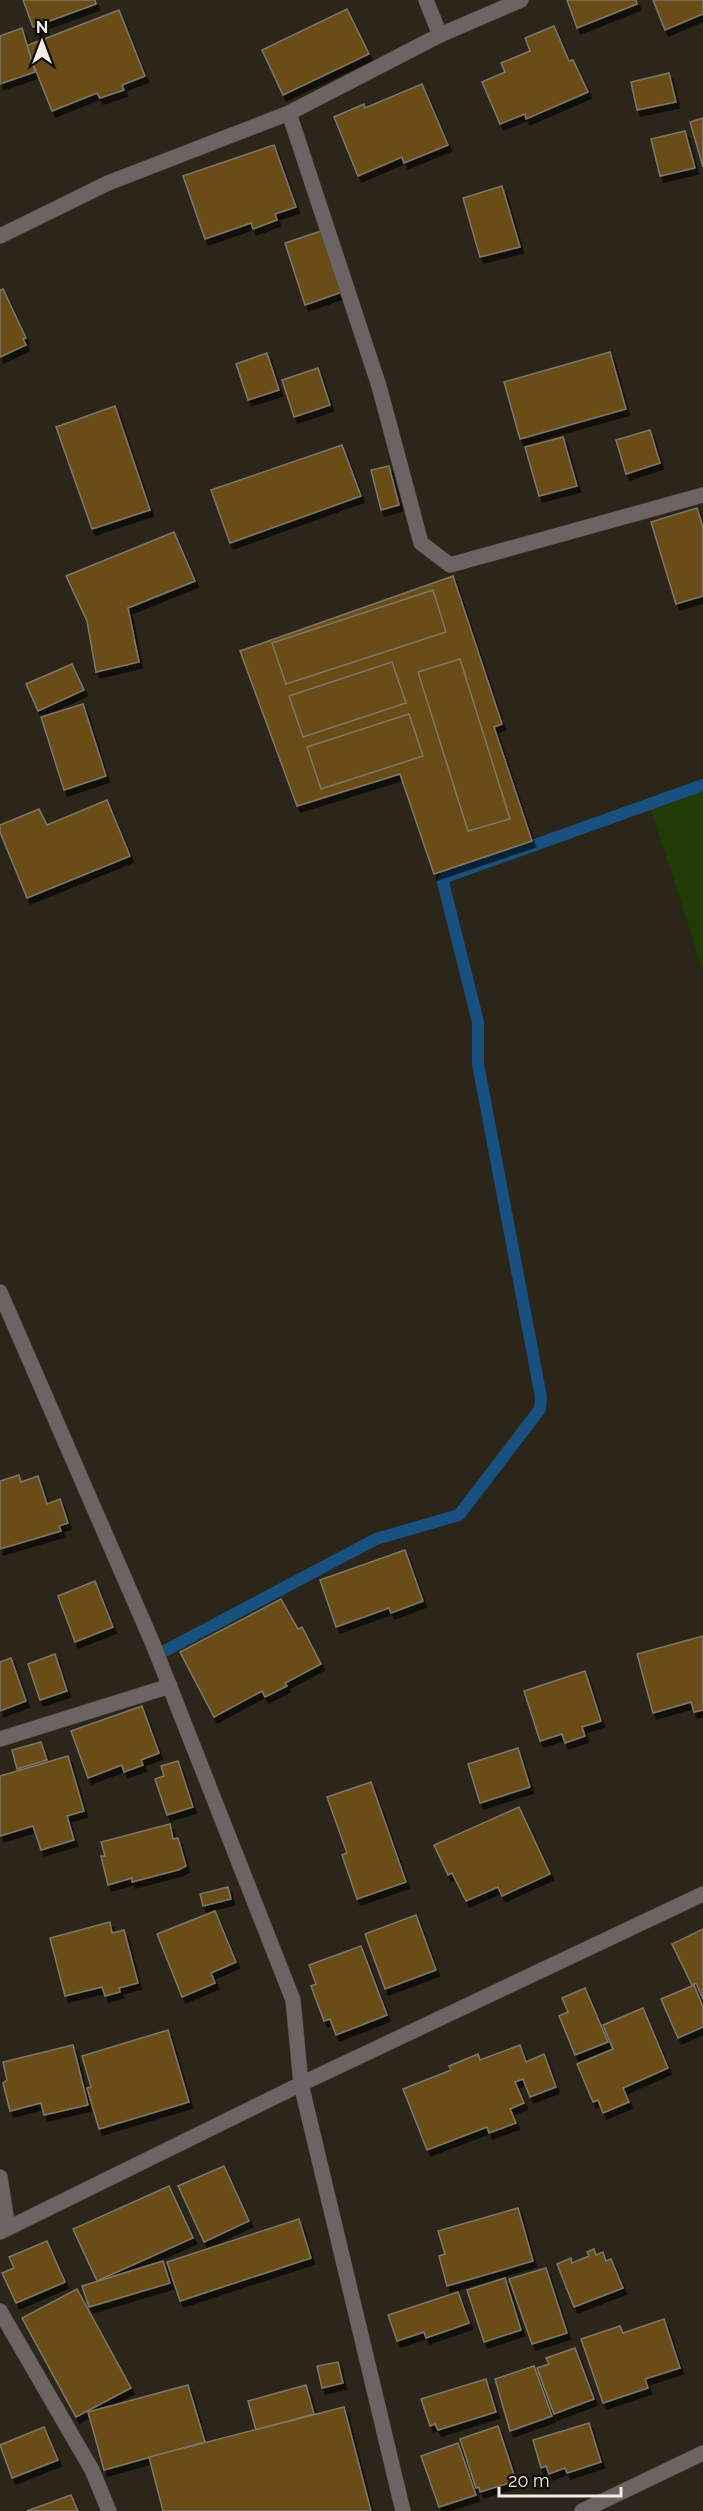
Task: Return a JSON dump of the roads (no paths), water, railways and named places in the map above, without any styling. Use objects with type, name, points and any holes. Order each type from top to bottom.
[{"type":"street","points":[[426,0],[440,35]]},
{"type":"street","points":[[0,236],[108,183],[290,113],[440,35],[521,0]]},
{"type":"street","points":[[290,113],[379,386],[421,543],[450,565],[703,495]]},
{"type":"street","points":[[0,1292],[170,1686],[293,2000],[301,2084],[403,2511]]},
{"type":"street","points":[[0,1739],[170,1686]]},
{"type":"street","points":[[0,2177],[4,2230],[301,2084],[703,1894]]},
{"type":"street","points":[[0,2311],[92,2470],[109,2511]]},
{"type":"street","points":[[582,2511],[703,2453]]},
{"type":"waterway","points":[[157,1655],[376,1539],[459,1515],[540,1409],[541,1397],[478,1064],[478,1022],[443,882],[445,877],[703,785]]}]
